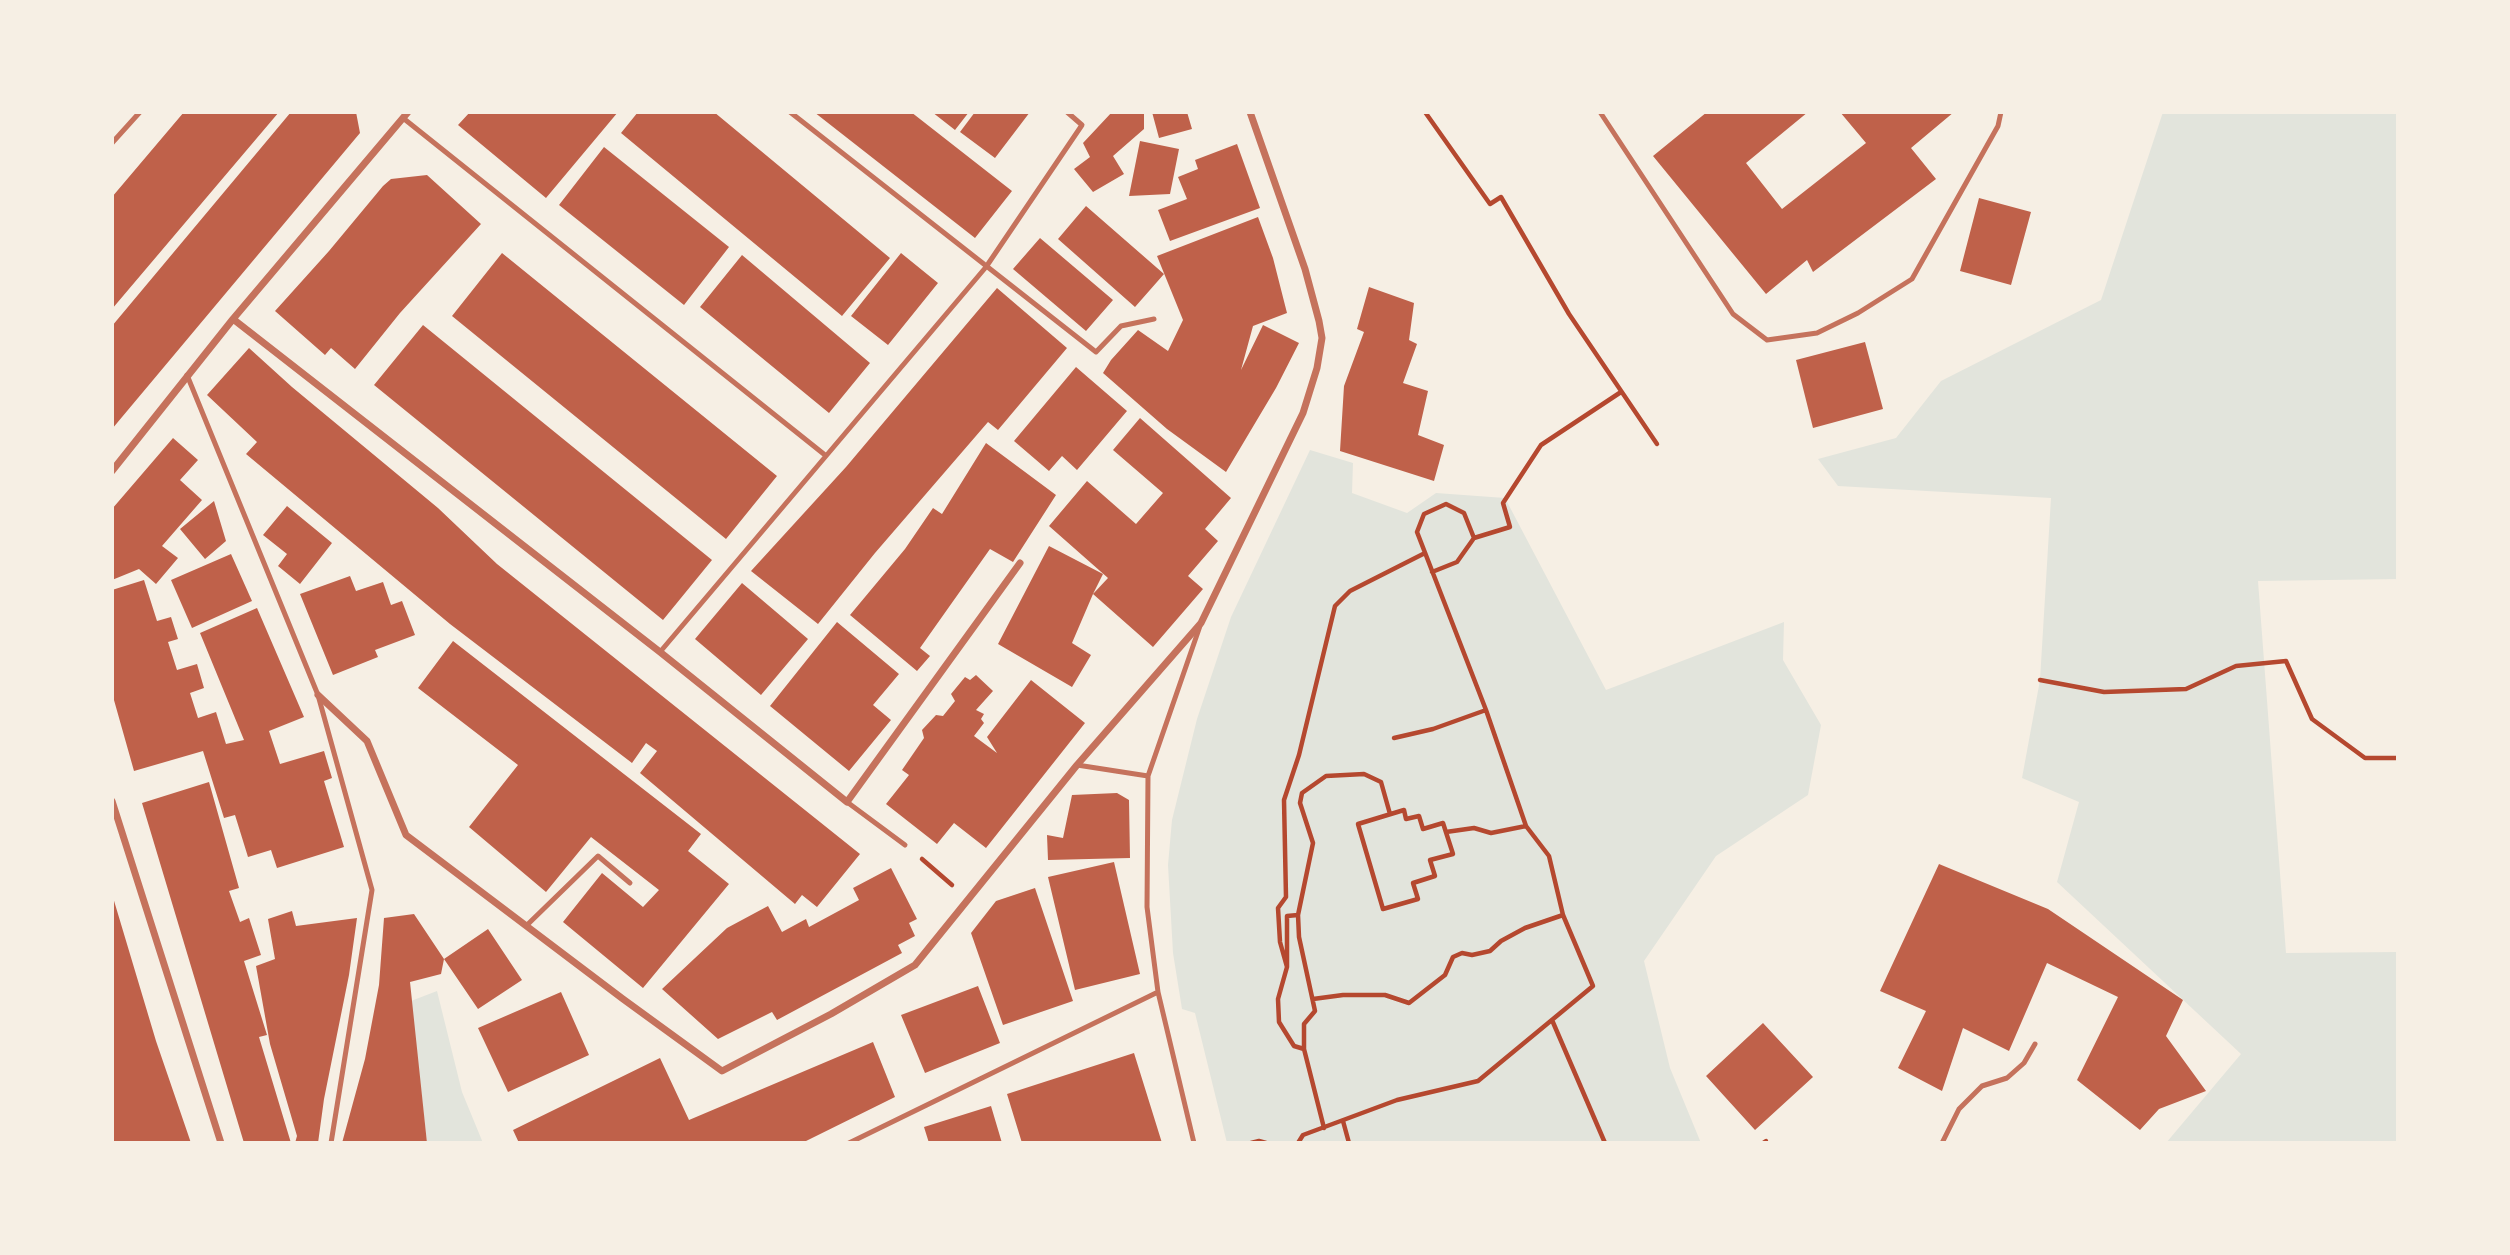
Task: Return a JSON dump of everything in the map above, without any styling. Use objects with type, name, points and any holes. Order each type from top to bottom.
[{"type":"street","points":[[112,471],[187,375],[406,115],[397,112]]},
{"type":"street","points":[[318,695],[367,741],[406,835],[722,1071],[831,1014],[915,965],[1077,765],[1201,623],[1303,413],[1317,368],[1322,338],[1305,269],[1250,112]]},
{"type":"street","points":[[233,320],[660,652],[847,802],[1020,563]]},
{"type":"street","points":[[112,801],[221,1143]]},
{"type":"lane","points":[[112,144],[140,112]]},
{"type":"lane","points":[[790,112],[1096,352],[1121,326],[1154,318]]},
{"type":"lane","points":[[660,652],[986,267],[1082,125],[1066,112]]},
{"type":"lane","points":[[1600,112],[1732,314],[1767,340],[1817,333],[1858,313],[1912,279],[1998,126],[2001,112]]},
{"type":"lane","points":[[406,115],[825,455]]},
{"type":"lane","points":[[187,375],[318,695],[372,890],[331,1143]]},
{"type":"lane","points":[[1194,1143],[1158,992],[1147,907],[1148,776],[1201,623]]},
{"type":"lane","points":[[1077,765],[1148,776]]},
{"type":"lane","points":[[847,802],[905,845]]},
{"type":"lane","points":[[526,926],[598,856],[630,883]]},
{"type":"lane","points":[[849,1143],[1158,992]]},
{"type":"lane","points":[[1942,1143],[1959,1109],[1982,1086],[2007,1079],[2024,1063],[2035,1044]]},
{"type":"path","points":[[1425,112],[1490,204],[1501,197],[1569,314],[1657,444]]},
{"type":"path","points":[[1432,572],[1457,562],[1474,538],[1510,527],[1503,503],[1541,446],[1621,392]]},
{"type":"path","points":[[1298,1143],[1303,1135],[1397,1100],[1478,1081],[1593,986],[1563,915],[1549,856],[1526,826],[1486,710],[1416,532],[1424,514],[1446,504],[1464,513],[1474,538]]},
{"type":"path","points":[[1287,967],[1280,942],[1278,908],[1286,897],[1284,800],[1299,755],[1335,606],[1350,591],[1425,553]]},
{"type":"path","points":[[2040,680],[2104,692],[2186,689],[2236,666],[2286,661],[2312,719],[2365,758],[2398,758]]},
{"type":"path","points":[[1394,738],[1433,729],[1486,710]]},
{"type":"path","points":[[1324,1128],[1304,1049],[1304,1024],[1315,1011],[1299,937],[1298,915],[1313,843],[1300,803],[1302,793],[1326,776],[1364,774],[1381,782],[1390,814]]},
{"type":"path","points":[[1404,810],[1406,819],[1419,816],[1423,829],[1443,823],[1446,832],[1452,854],[1430,860],[1435,876],[1413,883],[1418,899],[1383,909],[1357,824],[1404,810]]},
{"type":"path","points":[[1446,832],[1474,828],[1491,833],[1526,826]]},
{"type":"path","points":[[905,845],[968,899]]},
{"type":"path","points":[[1298,915],[1287,916],[1287,967],[1278,999],[1279,1022],[1294,1046],[1304,1049]]},
{"type":"path","points":[[1312,999],[1343,995],[1385,995],[1409,1003],[1445,975],[1453,957],[1462,953],[1472,956],[1490,951],[1501,941],[1525,928],[1563,915]]},
{"type":"path","points":[[1552,1020],[1605,1143]]},
{"type":"path","points":[[1343,1121],[1349,1143]]},
{"type":"path","points":[[1251,1143],[1266,1143]]},
{"type":"shaded area","points":[[2163,112],[2398,112],[2398,579],[2258,581],[2286,953],[2398,952],[2398,1143],[2166,1143],[2241,1054],[2057,882],[2079,802],[2022,778],[2040,680],[2051,498],[1838,486],[1818,459],[1896,438],[1941,381],[2101,300]]},
{"type":"shaded area","points":[[1310,450],[1353,463],[1352,493],[1407,513],[1436,493],[1505,498],[1606,690],[1784,622],[1783,660],[1821,725],[1808,795],[1716,856],[1644,961],[1670,1068],[1701,1143],[1227,1143],[1195,1013],[1182,1009],[1173,953],[1168,865],[1172,820],[1197,719],[1231,617]]},
{"type":"shaded area","points":[[437,991],[462,1092],[483,1143],[427,1143],[411,1001]]},
{"type":"building","points":[[184,112],[279,112],[112,309],[112,197]]},
{"type":"building","points":[[291,112],[356,112],[360,133],[112,429],[112,326]]},
{"type":"building","points":[[470,112],[618,112],[546,198],[458,125]]},
{"type":"building","points":[[638,112],[714,112],[890,258],[842,316],[621,133]]},
{"type":"building","points":[[814,112],[911,112],[1012,191],[975,238]]},
{"type":"building","points":[[932,112],[969,112],[955,130]]},
{"type":"building","points":[[975,112],[1030,112],[995,158],[960,132]]},
{"type":"building","points":[[1112,112],[1144,112],[1144,129],[1113,156],[1124,174],[1093,192],[1074,169],[1090,157],[1083,143]]},
{"type":"building","points":[[1152,112],[1187,112],[1192,129],[1159,138]]},
{"type":"building","points":[[1707,112],[1808,112],[1746,163],[1782,209],[1866,143],[1840,112],[1954,112],[1911,148],[1936,179],[1813,272],[1807,260],[1766,294],[1653,156]]},
{"type":"building","points":[[1140,141],[1179,149],[1170,194],[1129,196]]},
{"type":"building","points":[[1237,144],[1260,208],[1170,241],[1158,210],[1187,199],[1178,177],[1198,169],[1195,160]]},
{"type":"building","points":[[604,147],[729,247],[684,305],[559,205]]},
{"type":"building","points":[[427,175],[481,224],[400,313],[355,369],[331,348],[325,355],[275,311],[383,186],[391,179]]},
{"type":"building","points":[[1979,198],[2031,212],[2011,285],[1960,271]]},
{"type":"building","points":[[1086,206],[1164,274],[1135,307],[1058,239]]},
{"type":"building","points":[[1258,217],[1273,258],[1287,313],[1253,326],[1241,370],[1263,325],[1299,343],[1276,388],[1226,472],[1167,429],[1103,373],[1138,330],[1168,351],[1183,320],[1157,256]]},
{"type":"building","points":[[1040,238],[1113,300],[1086,331],[1013,269]]},
{"type":"building","points":[[502,253],[777,476],[726,539],[452,316]]},
{"type":"building","points":[[901,253],[938,283],[888,345],[851,316]]},
{"type":"building","points":[[742,255],[870,363],[829,413],[700,307]]},
{"type":"building","points":[[1369,287],[1414,303],[1409,340],[1417,344],[1403,383],[1428,391],[1418,435],[1444,445],[1434,481],[1340,451],[1344,386],[1364,332],[1357,329]]},
{"type":"building","points":[[997,288],[1067,348],[998,430],[988,422],[875,553],[818,624],[751,571],[846,467]]},
{"type":"building","points":[[423,325],[712,560],[663,620],[374,385]]},
{"type":"building","points":[[1865,342],[1883,409],[1813,428],[1796,360]]},
{"type":"building","points":[[249,348],[438,508],[497,564],[860,854],[817,907],[802,895],[795,904],[640,773],[657,751],[646,743],[632,763],[450,624],[246,454],[257,442],[207,395]]},
{"type":"building","points":[[1076,367],[1127,411],[1077,470],[1062,456],[1049,471],[1014,441]]},
{"type":"building","points":[[1140,418],[1231,498],[1205,529],[1218,541],[1188,576],[1203,589],[1153,647],[1093,594],[1108,578],[1049,526],[1087,481],[1136,524],[1163,493],[1113,450]]},
{"type":"building","points":[[173,438],[198,460],[180,480],[202,500],[162,546],[178,558],[156,584],[139,569],[112,580],[112,509]]},
{"type":"building","points":[[986,443],[1056,495],[1013,562],[990,549],[920,648],[930,656],[917,671],[850,615],[905,549],[933,508],[942,514]]},
{"type":"building","points":[[214,501],[226,541],[205,559],[180,529]]},
{"type":"building","points":[[287,506],[332,543],[300,584],[278,566],[287,554],[263,535]]},
{"type":"building","points":[[1049,546],[1103,574],[1072,643],[1091,655],[1072,687],[998,644]]},
{"type":"building","points":[[231,554],[252,601],[192,628],[171,580]]},
{"type":"building","points":[[350,576],[356,591],[383,582],[391,605],[402,601],[415,635],[375,650],[378,657],[333,675],[300,594]]},
{"type":"building","points":[[144,580],[157,621],[171,617],[178,639],[168,642],[177,670],[197,664],[204,688],[190,693],[198,718],[216,712],[226,744],[244,740],[200,633],[257,608],[304,717],[269,731],[280,764],[324,751],[332,778],[324,781],[344,847],[277,868],[271,850],[248,857],[235,815],[224,818],[203,751],[134,771],[112,693],[112,590]]},
{"type":"building","points":[[742,583],[808,639],[761,695],[695,639]]},
{"type":"building","points":[[837,622],[899,674],[873,705],[891,720],[849,771],[770,706]]},
{"type":"building","points":[[453,641],[701,834],[688,851],[729,884],[643,988],[563,922],[602,873],[643,907],[659,890],[591,837],[546,892],[469,827],[518,765],[418,688]]},
{"type":"building","points":[[976,675],[993,691],[976,710],[984,714],[981,719],[984,723],[974,736],[997,753],[987,737],[1031,680],[1085,723],[986,848],[954,823],[937,844],[886,804],[909,775],[902,770],[924,738],[922,730],[936,715],[943,716],[955,701],[951,694],[965,677],[970,680]]},
{"type":"building","points":[[209,782],[239,888],[229,891],[240,922],[249,918],[261,955],[244,961],[267,1035],[259,1037],[291,1143],[244,1143],[142,803]]},
{"type":"building","points":[[1117,793],[1129,800],[1130,858],[1048,860],[1047,835],[1063,838],[1072,795]]},
{"type":"building","points":[[1114,862],[1140,974],[1075,990],[1048,877]]},
{"type":"building","points":[[1939,864],[2048,909],[2183,1000],[2166,1036],[2206,1091],[2159,1109],[2140,1130],[2077,1080],[2118,997],[2047,963],[2009,1051],[1963,1028],[1942,1091],[1898,1068],[1926,1011],[1880,991]]},
{"type":"building","points":[[891,868],[917,919],[909,923],[915,936],[898,945],[902,953],[777,1020],[772,1012],[718,1039],[662,989],[727,928],[768,906],[782,932],[806,919],[809,927],[859,900],[853,888]]},
{"type":"building","points":[[1035,888],[1073,1001],[1003,1025],[971,933],[996,901]]},
{"type":"building","points":[[112,894],[156,1041],[191,1143],[112,1143]]},
{"type":"building","points":[[292,911],[296,926],[357,918],[318,1143],[295,1143],[297,1136],[270,1044],[256,966],[275,959],[268,919]]},
{"type":"building","points":[[414,914],[444,959],[441,974],[410,982],[427,1143],[342,1143],[365,1059],[379,985],[384,918]]},
{"type":"building","points":[[488,929],[522,980],[478,1009],[444,959]]},
{"type":"building","points":[[978,986],[1000,1043],[925,1073],[901,1015]]},
{"type":"building","points":[[561,992],[589,1055],[508,1092],[478,1028]]},
{"type":"building","points":[[1763,1023],[1813,1077],[1755,1130],[1706,1076]]},
{"type":"building","points":[[873,1042],[895,1097],[802,1143],[519,1143],[513,1130],[660,1058],[689,1120]]},
{"type":"building","points":[[1134,1053],[1162,1143],[1022,1143],[1007,1094]]},
{"type":"building","points":[[991,1106],[1002,1143],[929,1143],[924,1127]]}]
